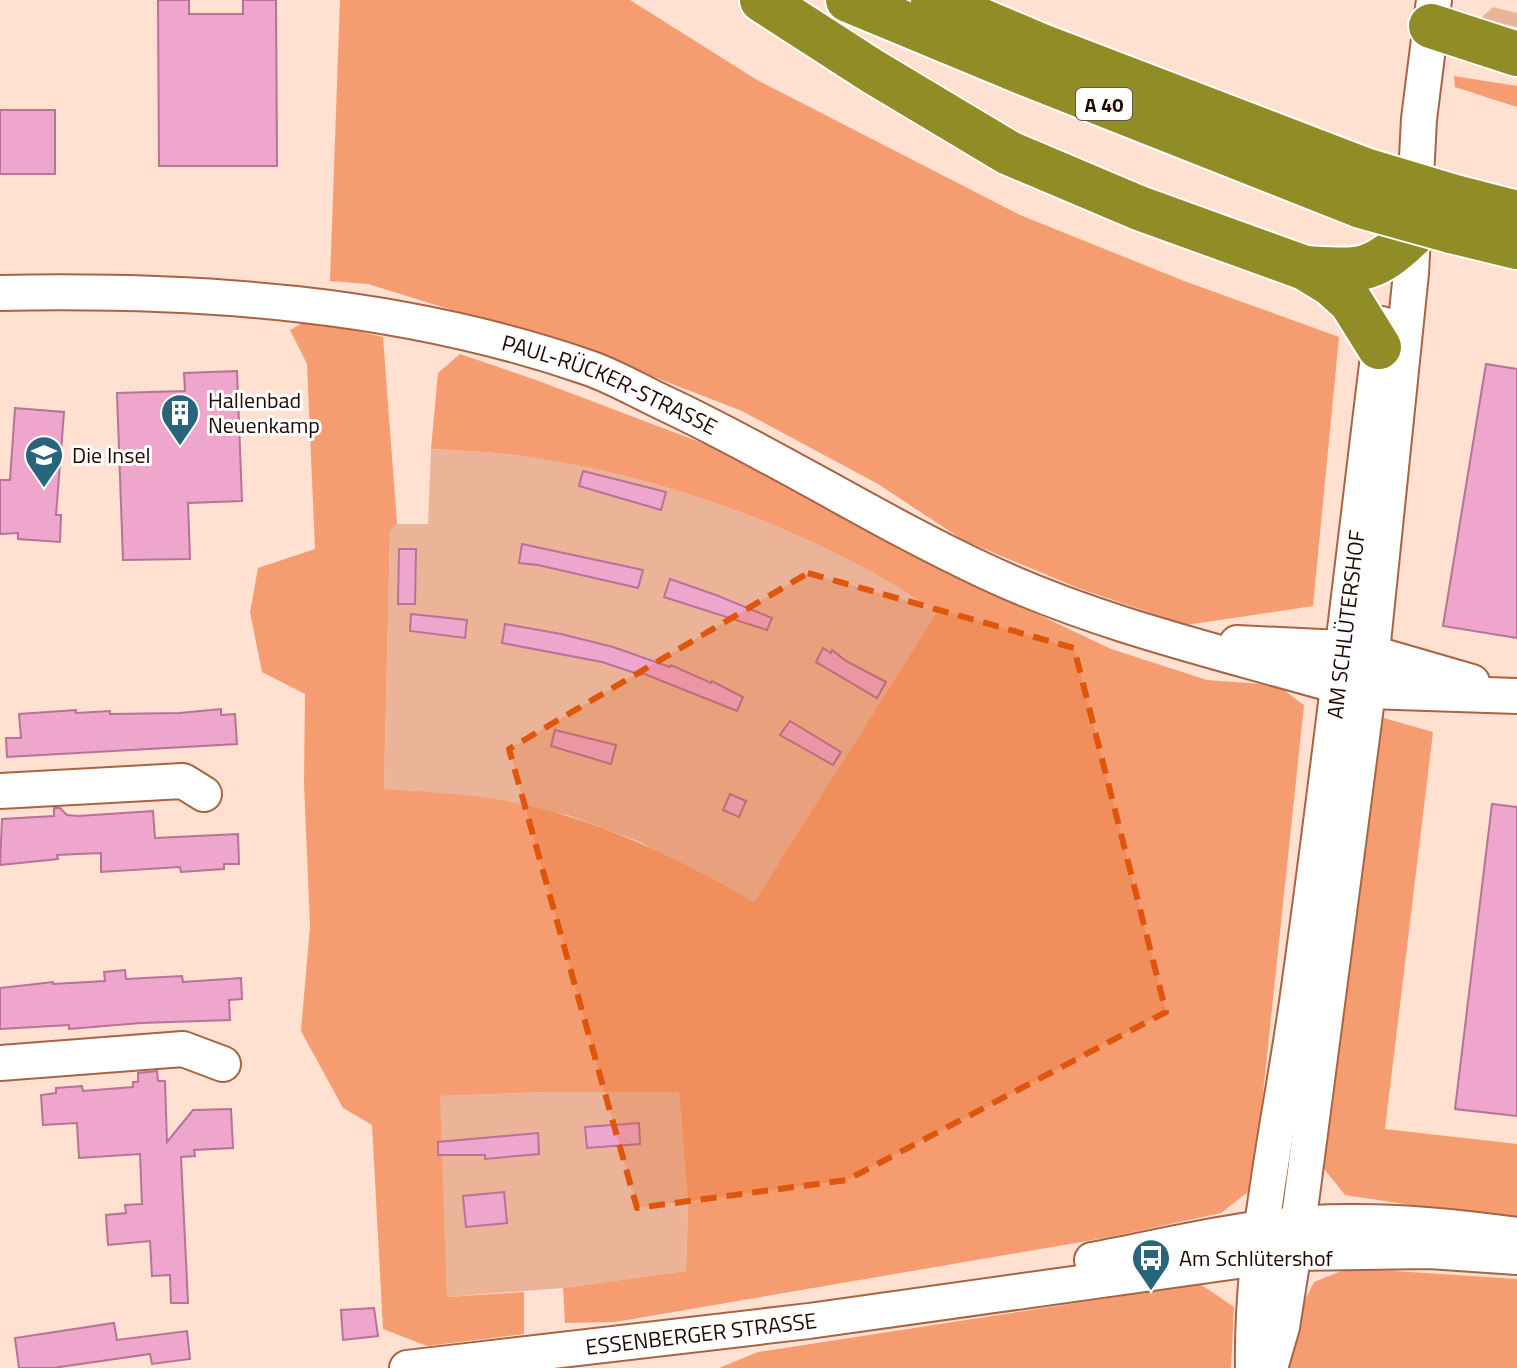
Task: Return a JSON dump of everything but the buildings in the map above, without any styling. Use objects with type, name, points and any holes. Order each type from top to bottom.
[{"type":"highway","points":[[762,0],[872,71],[1009,153],[1139,208],[1305,268],[1331,284],[1351,302],[1379,347]]},
{"type":"highway","name":"A 40","points":[[848,0],[1363,188]]},
{"type":"highway","name":"A 40","points":[[933,0],[1363,188],[1427,230],[1517,247]]},
{"type":"highway","points":[[1430,28],[1516,54]]},
{"type":"highway","name":"A 40","points":[[1427,230],[1517,213]]},
{"type":"highway","points":[[1305,268],[1363,269],[1427,230]]},
{"type":"street","name":"AM SCHLÜTERSHOF","points":[[1357,651],[1427,230],[1419,119],[1430,28]]},
{"type":"street","name":"AM SCHLÜTERSHOF","points":[[1270,1368],[1282,1327],[1296,1239],[1357,651],[1379,347],[1427,230]]},
{"type":"street","name":"PAUL-RÜCKER-STRASSE","points":[[0,293],[182,293],[312,304],[483,336],[591,369],[687,413],[987,572],[1065,604],[1177,640],[1353,689],[1517,696]]},
{"type":"street","name":"PAUL-RÜCKER-STRASSE","points":[[1177,640],[1357,651],[1517,696]]},
{"type":"street","name":"AM SCHLÜTERSHOF","points":[[1253,1368],[1252,1325],[1261,1243],[1299,989],[1353,689]]},
{"type":"street","points":[[0,791],[183,781],[204,794]]},
{"type":"street","points":[[0,1063],[183,1049],[223,1064]]},
{"type":"street","name":"ESSENBERGER STRASSE","points":[[1296,1239],[1344,1222],[1430,1223],[1517,1235]]},
{"type":"street","name":"ESSENBERGER STRASSE","points":[[423,1367],[809,1321],[1296,1239],[1517,1257]]},
{"type":"highlighted area","points":[[808,573],[1074,648],[1166,1012],[847,1180],[637,1208],[509,749]]},
{"type":"shaded area","points":[[340,0],[630,0],[757,80],[1020,215],[1184,281],[1339,337],[1313,606],[1186,625],[1078,588],[963,540],[878,484],[742,411],[600,356],[368,284],[330,281]]},
{"type":"shaded area","points":[[1493,7],[1517,13],[1517,27],[1480,19]]},
{"type":"shaded area","points":[[1454,76],[1517,86],[1517,107],[1455,87]]},
{"type":"shaded area","points":[[308,320],[383,337],[397,524],[390,531],[384,789],[480,797],[563,815],[629,838],[754,902],[937,612],[883,578],[825,548],[701,498],[572,464],[505,454],[431,449],[438,373],[460,354],[742,458],[940,568],[1111,649],[1207,680],[1277,685],[1304,705],[1253,1188],[1221,1213],[1110,1237],[615,1322],[565,1323],[563,1288],[686,1271],[688,1204],[679,1092],[440,1096],[447,1297],[524,1292],[524,1334],[427,1346],[383,1329],[372,1125],[343,1108],[301,1031],[310,926],[304,783],[305,694],[262,672],[250,612],[258,568],[315,549],[307,364],[290,330]]},
{"type":"shaded area","points":[[431,449],[505,454],[572,464],[701,498],[825,548],[883,578],[937,612],[754,902],[638,841],[568,815],[384,789],[390,531],[397,524],[428,524]]},
{"type":"shaded area","points":[[1377,716],[1433,732],[1385,1129],[1517,1144],[1517,1221],[1345,1195],[1321,1165]]},
{"type":"shaded area","points":[[679,1092],[688,1204],[686,1271],[563,1288],[447,1297],[439,1096]]},
{"type":"shaded area","points":[[1349,1268],[1517,1279],[1517,1368],[1289,1368],[1299,1312],[1314,1282]]},
{"type":"shaded area","points":[[1200,1284],[1234,1307],[1231,1368],[719,1368],[758,1352]]},
{"type":"place","name":"Hallenbad Neuenkamp","points":[[180,447]]},
{"type":"place","name":"Die Insel","points":[[44,489]]},
{"type":"place","name":"Am Schlütershof","points":[[1151,1292]]}]
